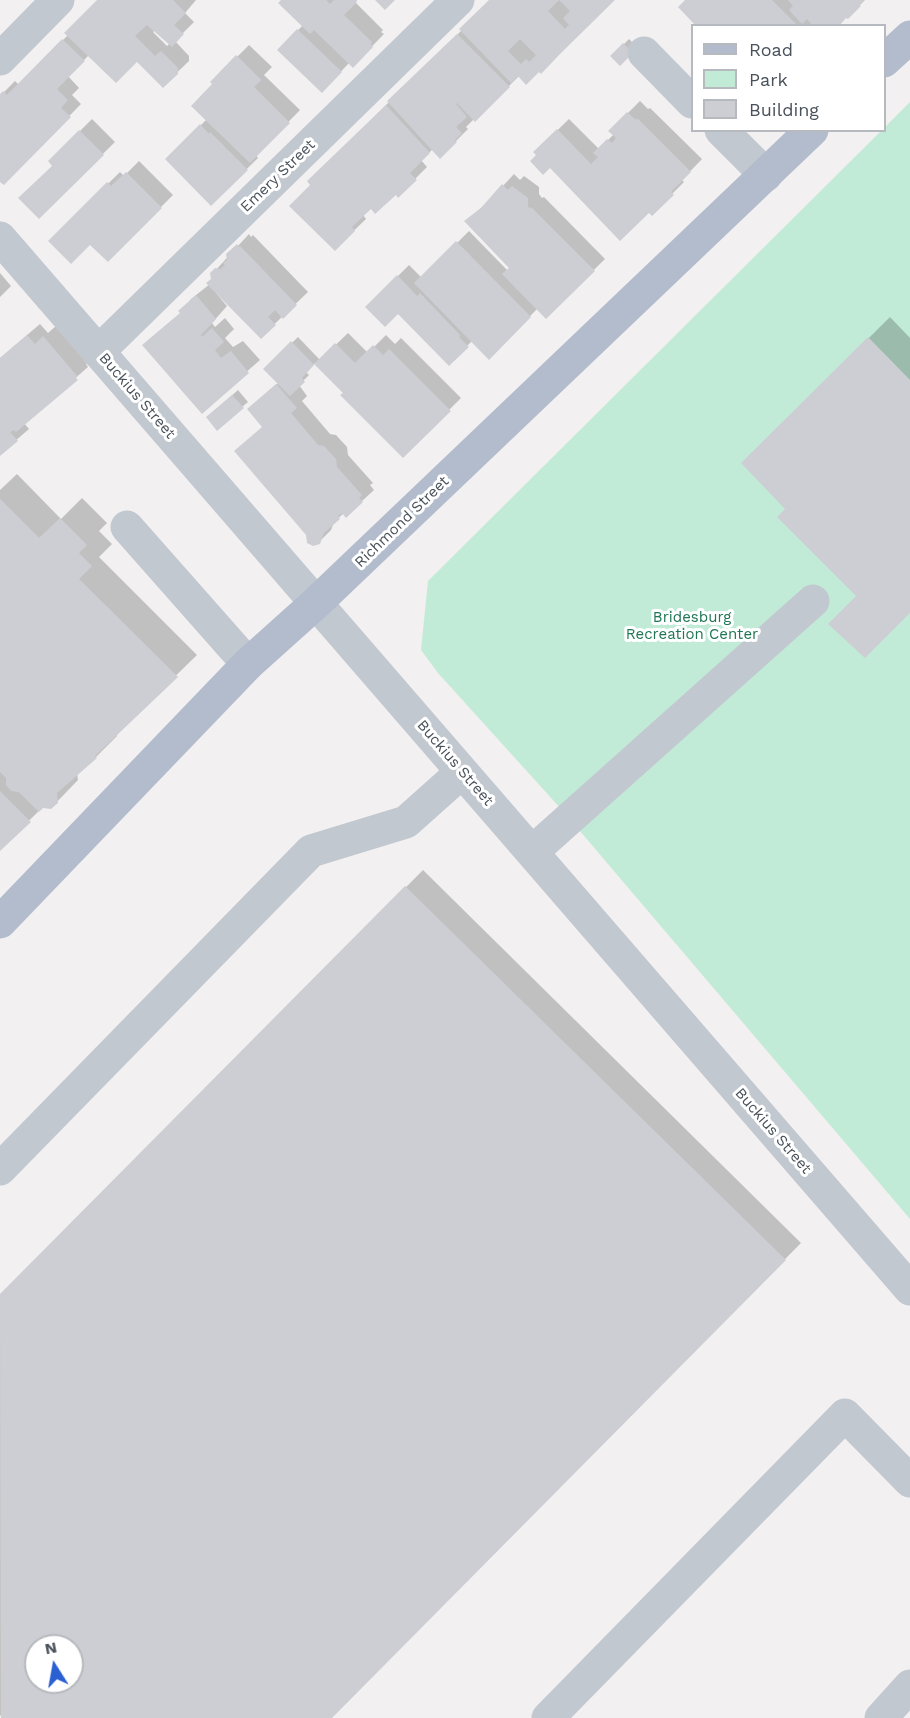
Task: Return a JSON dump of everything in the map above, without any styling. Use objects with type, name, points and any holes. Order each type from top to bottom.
[{"type":"main road","points":[[886,60],[910,37]]},
{"type":"main road","name":"Richmond Street","points":[[0,922],[248,664],[316,603],[810,132]]},
{"type":"street","points":[[0,59],[58,0]]},
{"type":"street","name":"Emery Street","points":[[98,352],[458,0]]},
{"type":"street","points":[[644,53],[691,100]]},
{"type":"street","points":[[723,132],[766,175]]},
{"type":"street","name":"Buckius Street","points":[[0,238],[910,1289]]},
{"type":"street","points":[[127,527],[248,664]]},
{"type":"street","points":[[532,852],[813,601]]},
{"type":"street","points":[[0,1169],[311,851],[406,822],[462,771]]},
{"type":"street","points":[[548,1718],[845,1415],[910,1481]]},
{"type":"street","points":[[880,1718],[910,1686]]},
{"type":"green space","name":"Bridesburg Recreation Center","points":[[910,102],[910,1219],[562,810],[438,673],[421,650],[428,581],[880,132],[886,132],[886,126]]},
{"type":"building","points":[[97,0],[173,0],[186,13],[174,25],[184,34],[172,47],[147,25],[135,36],[155,56],[161,51],[178,68],[178,74],[163,88],[137,62],[116,83],[64,33]]},
{"type":"building","points":[[281,0],[326,0],[330,4],[334,0],[356,0],[357,2],[344,15],[372,42],[373,47],[353,68],[314,30],[310,34],[278,3]]},
{"type":"building","points":[[375,0],[395,0],[385,10]]},
{"type":"building","points":[[489,0],[559,0],[615,0],[541,74],[539,72],[526,85],[518,76],[511,83],[459,29]],"holes":[[[559,0],[570,11],[563,18],[569,25],[565,29],[548,11]],[[520,39],[536,55],[529,62],[526,59],[521,64],[508,51]]]},
{"type":"building","points":[[685,0],[772,0],[796,24],[694,24],[678,7]]},
{"type":"building","points":[[788,0],[864,0],[859,5],[861,6],[841,24],[811,24],[807,19],[802,24],[789,10],[793,6]]},
{"type":"building","points":[[297,29],[342,72],[322,93],[277,50]]},
{"type":"building","points":[[457,34],[510,87],[475,122],[456,104],[467,117],[456,127],[462,133],[455,140],[457,142],[440,159],[387,101]]},
{"type":"building","points":[[62,39],[85,61],[57,89],[68,100],[61,108],[71,117],[4,185],[0,182],[0,94],[3,91],[7,95]]},
{"type":"building","points":[[623,43],[633,53],[620,66],[610,56]]},
{"type":"building","points":[[236,55],[261,80],[254,87],[290,123],[250,163],[191,106]]},
{"type":"building","points":[[386,105],[430,153],[410,173],[417,180],[398,198],[396,195],[375,214],[371,209],[352,227],[355,231],[335,251],[289,206],[310,185],[307,181]]},
{"type":"building","points":[[627,112],[636,120],[637,118],[691,172],[671,192],[674,195],[652,216],[649,213],[620,241],[550,168],[543,175],[530,161],[536,155],[533,152],[557,129],[591,164],[598,157],[593,153],[607,139],[612,143],[616,138],[608,131]]},
{"type":"building","points":[[200,124],[248,170],[211,206],[165,159]]},
{"type":"building","points":[[79,130],[104,155],[39,219],[18,198],[52,166],[48,161]]},
{"type":"building","points":[[126,172],[162,208],[108,262],[90,245],[71,264],[48,241],[107,182],[111,186]]},
{"type":"building","points":[[502,184],[508,190],[512,186],[528,198],[530,209],[531,207],[595,271],[546,319],[502,274],[509,268],[464,221],[481,208]]},
{"type":"building","points":[[456,241],[531,317],[489,360],[414,283]]},
{"type":"building","points":[[237,244],[297,305],[283,319],[275,310],[268,317],[276,325],[261,339],[206,283],[211,279],[210,273],[215,268],[221,269],[225,265],[223,263],[227,260],[226,254]]},
{"type":"building","points":[[397,275],[417,296],[420,293],[469,347],[449,366],[398,314],[385,327],[365,307]]},
{"type":"building","points":[[196,295],[216,319],[201,335],[202,337],[212,328],[224,342],[215,350],[221,358],[231,351],[249,373],[202,414],[142,345],[180,313],[178,311]]},
{"type":"building","points":[[27,335],[35,344],[43,336],[78,380],[16,432],[14,430],[10,432],[18,441],[0,456],[0,358]]},
{"type":"building","points":[[868,337],[910,380],[910,613],[865,658],[828,624],[856,596],[777,517],[785,509],[741,463]]},
{"type":"building","points":[[291,341],[314,365],[302,378],[305,382],[290,396],[263,369]]},
{"type":"building","points":[[335,343],[355,363],[373,345],[383,355],[389,349],[451,411],[403,458],[340,395],[343,393],[314,364]]},
{"type":"building","points":[[276,384],[297,408],[291,413],[318,445],[324,446],[336,459],[337,467],[362,495],[359,498],[363,502],[346,518],[342,513],[338,516],[340,519],[324,533],[320,544],[313,546],[307,543],[306,535],[234,451],[262,427],[247,409]]},
{"type":"building","points":[[232,395],[244,408],[217,431],[206,417]]},
{"type":"building","points":[[0,499],[39,538],[60,518],[87,545],[79,553],[92,566],[79,579],[178,677],[95,756],[97,758],[57,793],[58,803],[51,809],[43,808],[39,812],[19,792],[11,791],[6,785],[6,778],[0,772]]},
{"type":"building","points":[[0,791],[31,822],[0,851]]},
{"type":"building","points":[[405,886],[786,1260],[332,1718],[1,1718],[0,1294]]}]
